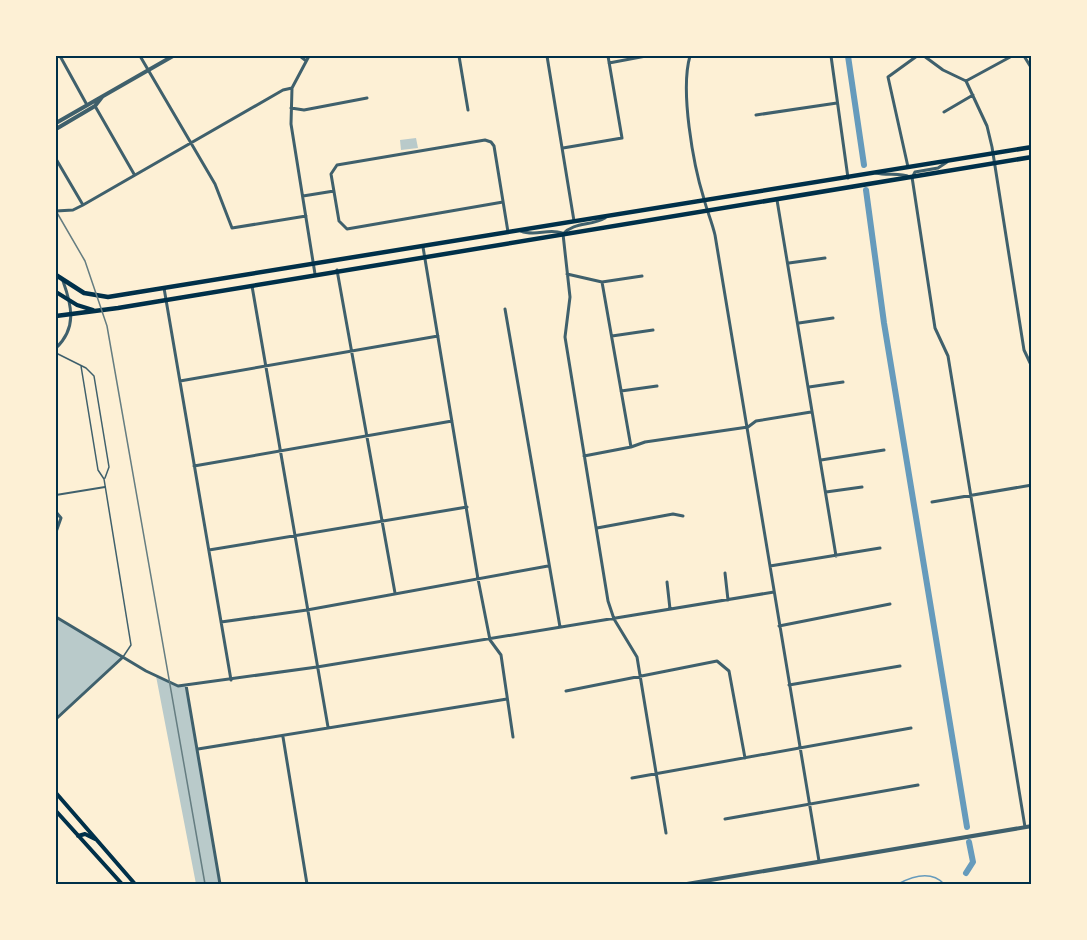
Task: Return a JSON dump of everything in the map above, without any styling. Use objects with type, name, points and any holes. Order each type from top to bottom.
[{"type":"main road","points":[[56,275],[84,293],[108,297],[1032,147]]},
{"type":"main road","points":[[56,316],[166,300],[708,208],[1032,157]]},
{"type":"main road","points":[[56,292],[93,310]]},
{"type":"main road","points":[[56,793],[135,885]]},
{"type":"main road","points":[[56,811],[122,885]]},
{"type":"main road","points":[[78,836],[85,834],[98,842]]},
{"type":"street","points":[[60,56],[87,105]]},
{"type":"street","points":[[140,56],[216,190],[232,228],[306,216]]},
{"type":"street","points":[[57,121],[173,56]]},
{"type":"street","points":[[300,56],[305,60]]},
{"type":"street","points":[[309,56],[291,88],[291,108],[315,274]]},
{"type":"street","points":[[459,56],[468,110]]},
{"type":"street","points":[[547,56],[574,221]]},
{"type":"street","points":[[563,148],[622,138],[608,56]]},
{"type":"street","points":[[609,63],[646,56]]},
{"type":"street","points":[[690,56],[686,74],[686,99],[748,427],[819,861]]},
{"type":"street","points":[[831,56],[848,178]]},
{"type":"street","points":[[908,167],[888,77],[917,56]]},
{"type":"street","points":[[924,56],[943,70],[966,81],[987,126],[995,163],[1024,350],[1032,367]]},
{"type":"street","points":[[966,81],[1012,56]]},
{"type":"street","points":[[1024,56],[1032,69]]},
{"type":"street","points":[[56,211],[73,210],[83,205],[190,142],[283,90],[291,88]]},
{"type":"street","points":[[56,129],[95,106],[105,94]]},
{"type":"street","points":[[944,112],[973,95]]},
{"type":"street","points":[[291,108],[304,110],[367,98]]},
{"type":"street","points":[[756,115],[837,103]]},
{"type":"street","points":[[95,106],[134,174]]},
{"type":"street","points":[[503,202],[347,229],[339,221],[331,174],[337,165],[486,140],[494,146],[508,232]]},
{"type":"street","points":[[56,159],[83,205]]},
{"type":"street","points":[[950,160],[938,168],[915,172],[912,177],[935,328],[948,356],[969,496],[1025,827]]},
{"type":"street","points":[[875,173],[887,176],[903,173],[912,177]]},
{"type":"street","points":[[303,196],[334,191]]},
{"type":"street","points":[[777,198],[836,556]]},
{"type":"street","points":[[607,216],[596,223],[569,227],[563,234],[570,297],[565,337],[608,601],[614,619],[633,648],[641,677],[666,832]]},
{"type":"street","points":[[519,230],[529,234],[555,230],[563,234]]},
{"type":"street","points":[[423,247],[478,579],[490,640],[501,655],[513,737]]},
{"type":"street","points":[[789,263],[825,258]]},
{"type":"street","points":[[337,270],[380,522],[395,593]]},
{"type":"street","points":[[567,274],[602,282],[642,276]]},
{"type":"street","points":[[56,351],[73,314],[71,301],[63,281]]},
{"type":"street","points":[[602,282],[631,447]]},
{"type":"street","points":[[252,285],[328,727]]},
{"type":"street","points":[[164,288],[231,680]]},
{"type":"street","points":[[505,309],[560,627]]},
{"type":"street","points":[[798,323],[832,318]]},
{"type":"street","points":[[612,336],[653,330]]},
{"type":"street","points":[[180,381],[438,336]]},
{"type":"street","points":[[808,387],[843,382]]},
{"type":"street","points":[[621,391],[657,386]]},
{"type":"street","points":[[584,456],[645,442],[748,427],[756,421],[812,412]]},
{"type":"street","points":[[194,465],[452,421]]},
{"type":"street","points":[[821,460],[884,450]]},
{"type":"street","points":[[932,502],[1032,485]]},
{"type":"street","points":[[56,495],[105,487]]},
{"type":"street","points":[[826,492],[862,488]]},
{"type":"street","points":[[209,550],[467,507]]},
{"type":"street","points":[[56,512],[61,519],[56,532]]},
{"type":"street","points":[[597,528],[674,514],[683,516]]},
{"type":"street","points":[[770,566],[880,548]]},
{"type":"street","points":[[221,622],[307,610],[548,566]]},
{"type":"street","points":[[725,573],[728,600]]},
{"type":"street","points":[[667,582],[670,609]]},
{"type":"street","points":[[56,618],[178,686],[186,686],[490,640],[774,592]]},
{"type":"street","points":[[779,626],[890,604]]},
{"type":"street","points":[[56,719],[123,657]]},
{"type":"street","points":[[566,691],[711,661],[724,664],[729,671],[745,759]]},
{"type":"street","points":[[789,685],[900,666]]},
{"type":"street","points":[[186,686],[220,885]]},
{"type":"street","points":[[198,748],[507,699]]},
{"type":"street","points":[[632,778],[911,728]]},
{"type":"street","points":[[283,736],[307,885]]},
{"type":"street","points":[[725,819],[918,786]]},
{"type":"street","points":[[687,885],[1032,826]]},
{"type":"lane","points":[[56,351],[94,376],[109,467],[104,479]]},
{"type":"lane","points":[[81,366],[98,470],[104,479],[131,645],[123,657]]},
{"type":"shaded area","points":[[416,138],[418,148],[401,150],[400,140]]},
{"type":"shaded area","points":[[56,617],[123,657],[56,719]]},
{"type":"shaded area","points":[[156,676],[178,686],[186,685],[220,884],[196,884]]},
{"type":"waterway","points":[[848,56],[864,165]]},
{"type":"waterway","points":[[866,190],[884,323],[967,827]]},
{"type":"waterway","points":[[966,873],[973,862],[969,842]]},
{"type":"waterway","points":[[898,884],[922,876],[933,877],[944,884]]},
{"type":"railway","points":[[56,211],[85,261],[107,326],[205,884]]}]
